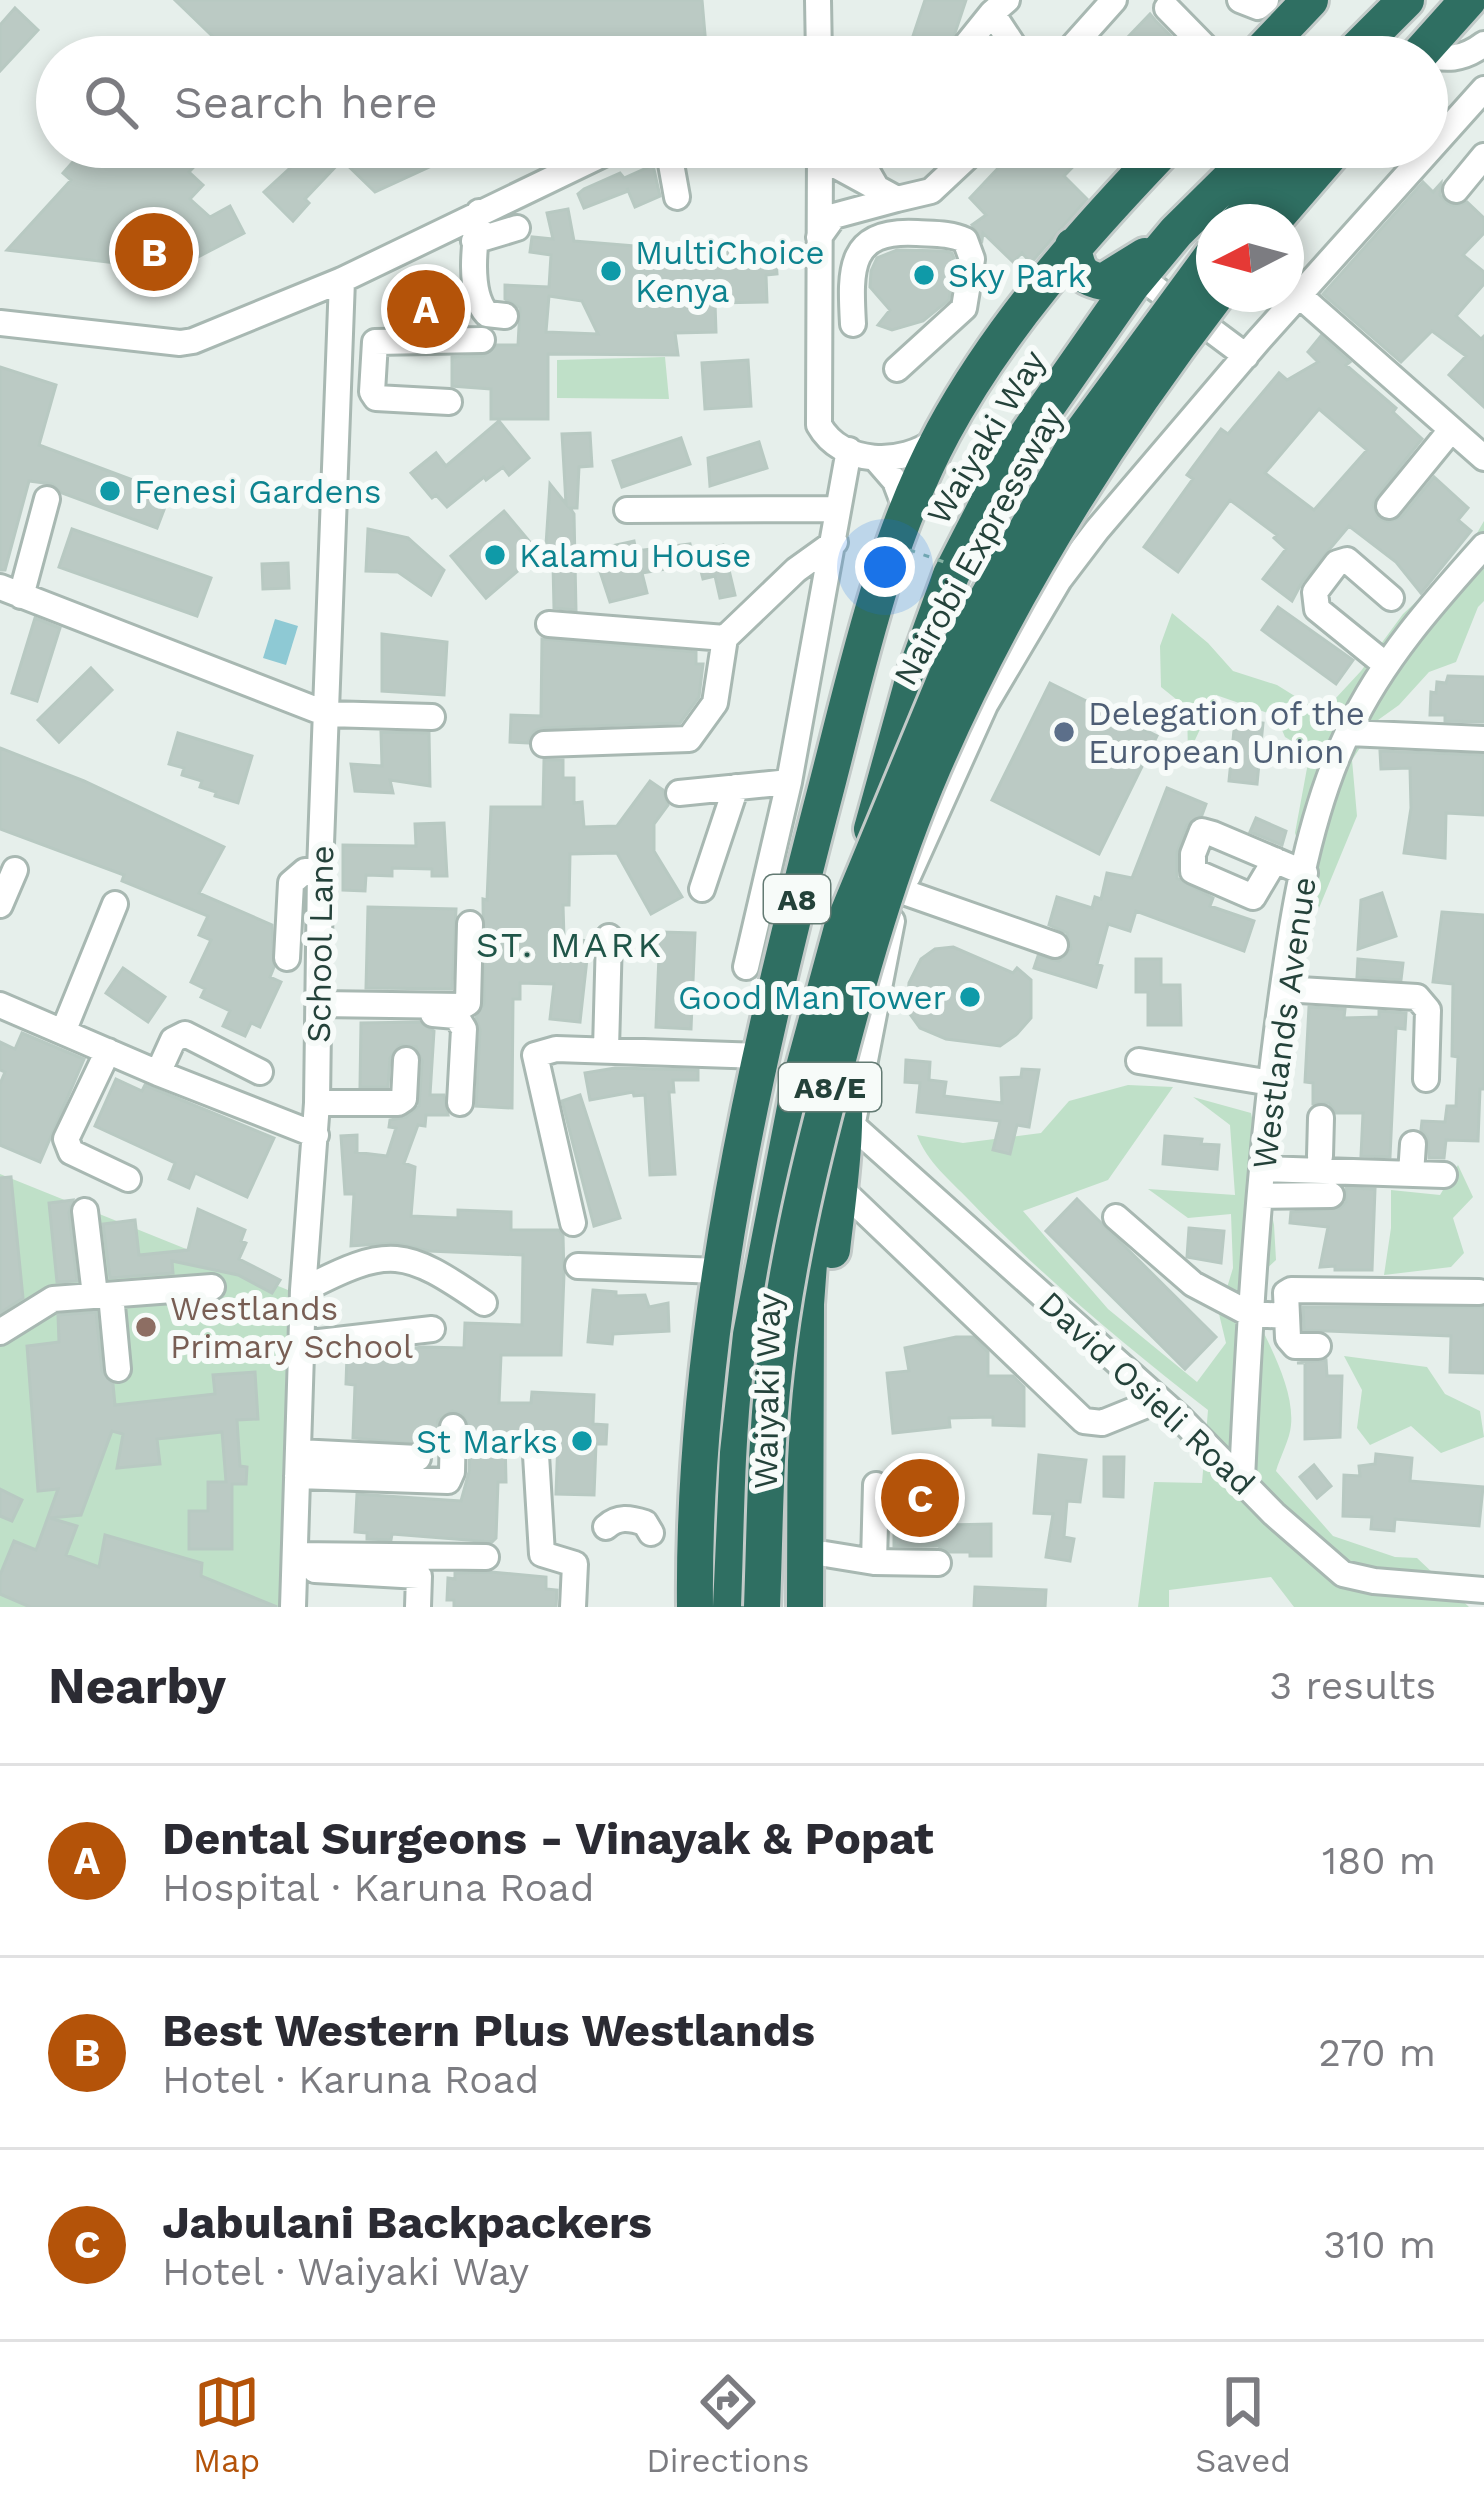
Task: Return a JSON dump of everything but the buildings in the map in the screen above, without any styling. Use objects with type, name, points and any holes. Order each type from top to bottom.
[{"type":"highway","points":[[1276,36],[1310,0]]},
{"type":"highway","points":[[1370,36],[1406,0]]},
{"type":"highway","points":[[1402,36],[1435,0]]},
{"type":"highway","points":[[1436,36],[1468,0]]},
{"type":"highway","name":"Waiyaki Way","points":[[695,1607],[698,1465],[721,1271],[795,904],[894,531],[976,375],[1073,246],[1146,168]]},
{"type":"highway","name":"Waiyaki Way","points":[[805,1607],[806,1304],[825,1050],[879,797],[919,663],[965,575],[1011,458],[1139,276],[1241,168]]},
{"type":"highway","points":[[1254,204],[1286,168]]},
{"type":"highway","points":[[1288,204],[1319,168]]},
{"type":"highway","points":[[1073,246],[1077,270],[1084,278],[1103,282],[1131,268],[1176,232]]},
{"type":"highway","name":"Nairobi Expressway","points":[[731,1607],[738,1454],[751,1334],[800,1082],[842,928],[957,651],[1082,433],[1196,306]]},
{"type":"highway","name":"Nairobi Expressway","points":[[762,1607],[774,1372],[799,1208],[856,990],[891,878],[933,767],[1017,598],[1101,454],[1196,307]]},
{"type":"highway","points":[[894,531],[911,566],[932,577],[965,575]]},
{"type":"highway","points":[[872,618],[888,602],[900,603],[911,614],[919,663]]},
{"type":"highway","points":[[825,1050],[841,1074],[848,1121],[826,1318],[825,1607]]},
{"type":"street","points":[[1082,36],[1114,0]]},
{"type":"street","points":[[1240,0],[1258,7],[1266,0]]},
{"type":"street","points":[[809,36],[818,3]]},
{"type":"street","points":[[818,3],[819,36]]},
{"type":"street","points":[[974,36],[1000,7],[1012,36]]},
{"type":"street","points":[[1167,8],[1194,36]]},
{"type":"street","points":[[1448,59],[1484,44]]},
{"type":"street","points":[[1448,135],[1481,99]]},
{"type":"street","points":[[1456,190],[1484,156]]},
{"type":"street","points":[[0,323],[179,343],[342,280],[573,168]]},
{"type":"street","points":[[671,168],[676,197]]},
{"type":"street","points":[[820,168],[819,424],[826,438],[874,458],[916,455],[942,434]]},
{"type":"street","points":[[847,168],[893,195]]},
{"type":"street","points":[[871,168],[893,195],[901,232]]},
{"type":"street","points":[[819,237],[834,216],[893,195],[931,191],[958,168]]},
{"type":"street","points":[[1304,292],[1418,168]]},
{"type":"street","points":[[479,212],[474,242],[482,310],[506,316]]},
{"type":"street","points":[[474,242],[517,228]]},
{"type":"street","points":[[853,323],[851,271],[859,253],[876,237],[901,232],[965,240],[972,259],[968,296],[958,317],[897,369]]},
{"type":"street","points":[[1139,276],[1196,304]]},
{"type":"street","name":"School Lane","points":[[293,1607],[303,1290],[316,1135],[320,871],[342,280]]},
{"type":"street","points":[[1304,300],[1484,458]]},
{"type":"street","points":[[1204,312],[1246,356]]},
{"type":"street","points":[[848,1121],[901,891],[986,702],[1059,580],[1097,530],[1286,312]]},
{"type":"street","points":[[449,402],[376,398],[372,347],[380,340],[482,340]]},
{"type":"street","points":[[338,369],[372,369]]},
{"type":"street","points":[[1390,506],[1451,430]]},
{"type":"street","points":[[746,968],[788,782],[849,451]]},
{"type":"street","points":[[874,458],[895,481],[894,531]]},
{"type":"street","points":[[47,499],[10,591],[327,714],[432,717]]},
{"type":"street","points":[[627,510],[838,509]]},
{"type":"street","points":[[544,744],[689,739],[715,703],[725,638],[796,570],[835,542]]},
{"type":"street","name":"Westlands Avenue","points":[[1242,1478],[1250,1314],[1270,1083],[1282,989],[1324,791],[1348,733],[1386,665],[1484,546]]},
{"type":"street","points":[[1386,665],[1317,609],[1315,592],[1337,563],[1347,560],[1391,598]]},
{"type":"street","points":[[549,623],[725,638]]},
{"type":"street","points":[[1348,733],[1484,739]]},
{"type":"street","points":[[679,793],[788,782]]},
{"type":"street","points":[[702,889],[736,787]]},
{"type":"street","points":[[1275,860],[1305,873]]},
{"type":"street","points":[[0,905],[15,870]]},
{"type":"street","points":[[287,958],[291,883],[305,871],[320,871]]},
{"type":"street","points":[[901,891],[1055,945]]},
{"type":"street","points":[[62,1032],[116,904]]},
{"type":"street","points":[[843,956],[892,919]]},
{"type":"street","points":[[319,1008],[463,1006],[468,1003],[470,924]]},
{"type":"street","points":[[606,1049],[608,938]]},
{"type":"street","points":[[1282,989],[1417,998],[1427,1010],[1426,1079]]},
{"type":"street","points":[[0,1005],[316,1135]]},
{"type":"street","points":[[319,1008],[456,1016],[464,1029],[460,1103]]},
{"type":"street","points":[[158,1073],[173,1040],[185,1034],[260,1072]]},
{"type":"street","points":[[572,1223],[535,1055],[556,1048],[761,1056]]},
{"type":"street","points":[[108,1051],[67,1139],[71,1152],[128,1179]]},
{"type":"street","points":[[317,1103],[398,1103],[404,1099],[406,1060]]},
{"type":"street","points":[[1139,1061],[1270,1083]]},
{"type":"street","points":[[1320,1156],[1322,1118]]},
{"type":"street","name":"David Osieli Road","points":[[848,1121],[1159,1400],[1274,1514],[1343,1574],[1443,1597],[1484,1590]]},
{"type":"street","points":[[1411,1174],[1413,1144]]},
{"type":"street","points":[[1288,1170],[1299,1157],[1347,1157]]},
{"type":"street","points":[[1262,1169],[1444,1175]]},
{"type":"street","points":[[838,1186],[1084,1421],[1102,1423],[1159,1400]]},
{"type":"street","points":[[1260,1196],[1331,1196]]},
{"type":"street","points":[[85,1211],[118,1369]]},
{"type":"street","points":[[1116,1217],[1193,1284],[1250,1314],[1287,1316]]},
{"type":"street","points":[[303,1290],[358,1262],[390,1257],[438,1272],[484,1304]]},
{"type":"street","points":[[578,1266],[721,1271]]},
{"type":"street","points":[[0,1332],[53,1299],[212,1287]]},
{"type":"street","points":[[1318,1346],[1291,1342],[1286,1293],[1479,1292]]},
{"type":"street","points":[[302,1344],[432,1329]]},
{"type":"street","points":[[298,1464],[448,1481],[453,1427]]},
{"type":"street","points":[[536,1455],[542,1555],[575,1564],[573,1607]]},
{"type":"street","points":[[298,1464],[418,1458]]},
{"type":"street","points":[[874,1562],[876,1485]]},
{"type":"street","points":[[606,1527],[631,1518],[645,1522],[651,1533]]},
{"type":"street","points":[[825,1554],[874,1562],[938,1563]]},
{"type":"street","points":[[294,1562],[486,1557]]},
{"type":"street","points":[[294,1562],[419,1576],[418,1607]]},
{"type":"path","points":[[894,531],[965,575]]},
{"type":"green space","points":[[665,357],[669,399],[557,398],[557,360]]},
{"type":"green space","points":[[1484,521],[1484,601],[1456,662],[1429,672],[1378,720],[1352,760],[1357,816],[1319,908],[1295,833],[1310,752],[1285,737],[1276,716],[1216,695],[1188,755],[1187,708],[1161,687],[1160,646],[1172,613],[1233,671],[1277,685],[1322,713],[1403,614],[1462,559]]},
{"type":"green space","points":[[1128,1085],[1173,1087],[1108,1180],[1023,1211],[1108,1309],[1197,1382],[1226,1343],[1219,1314],[1233,1268],[1231,1214],[1188,1218],[1148,1189],[1235,1195],[1230,1125],[1193,1097],[1251,1113],[1274,1225],[1276,1260],[1243,1290],[1288,1392],[1290,1430],[1276,1471],[1333,1536],[1395,1557],[1417,1558],[1469,1607],[1294,1607],[1271,1577],[1169,1590],[1169,1607],[1138,1607],[1154,1482],[1202,1483],[1208,1410],[1026,1256],[940,1170],[917,1135],[963,1143],[1041,1133],[1069,1101]]},
{"type":"green space","points":[[1458,1165],[1473,1197],[1453,1218],[1464,1253],[1451,1267],[1384,1275],[1391,1190],[1440,1195]]},
{"type":"green space","name":"Westlands Primary School","points":[[0,1174],[288,1290],[280,1607],[0,1607]]},
{"type":"green space","points":[[1344,1356],[1427,1367],[1445,1394],[1480,1411],[1484,1437],[1441,1453],[1411,1426],[1370,1445],[1357,1428],[1362,1390]]},
{"type":"water","points":[[275,619],[298,626],[286,665],[263,658]]},
{"type":"place","name":"Best Western Plus Westlands","points":[[154,252]]},
{"type":"place","name":"MultiChoice Kenya","points":[[611,271]]},
{"type":"place","name":"Sky Park","points":[[924,275]]},
{"type":"place","name":"Dental Surgeons - Vinayak & Popat","points":[[426,309]]},
{"type":"place","name":"Fenesi Gardens","points":[[110,491]]},
{"type":"place","name":"Kalamu House","points":[[495,555]]},
{"type":"place","name":"Delegation of the European Union","points":[[1064,732]]},
{"type":"place","name":"Good Man Tower","points":[[970,997]]},
{"type":"place","name":"Westlands Primary School","points":[[146,1327]]},
{"type":"place","name":"St Marks","points":[[582,1441]]},
{"type":"place","name":"Jabulani Backpackers","points":[[920,1498]]},
{"type":"district","name":"ST. MARK","points":[[570,945]]}]
